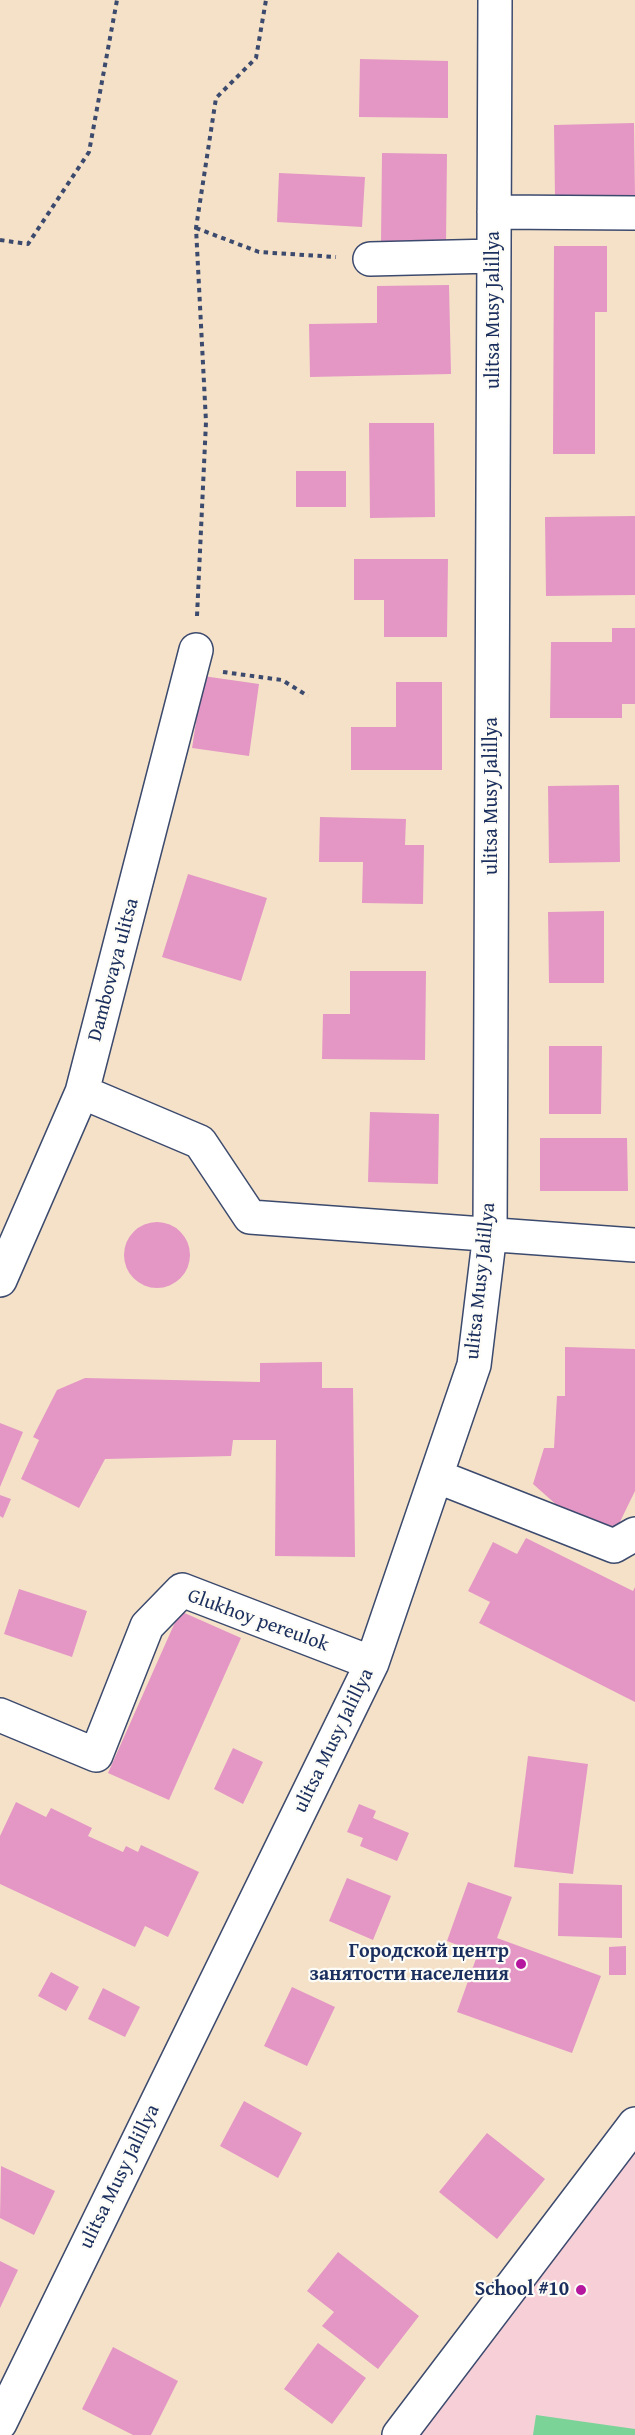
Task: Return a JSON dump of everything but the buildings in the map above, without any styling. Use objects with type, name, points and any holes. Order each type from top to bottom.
[{"type":"street","name":"ulitsa Musy Jalillya","points":[[0,2423],[372,1663],[474,1365],[490,1233],[495,0]]},
{"type":"street","points":[[494,212],[635,213]]},
{"type":"street","points":[[370,259],[494,256]]},
{"type":"street","name":"Dambovaya ulitsa","points":[[0,1280],[82,1092],[194,659]]},
{"type":"street","points":[[82,1092],[200,1142],[250,1217],[635,1245]]},
{"type":"street","points":[[436,1476],[614,1546],[635,1534]]},
{"type":"street","name":"Glukhoy pereulok","points":[[0,1714],[96,1755],[147,1626],[182,1590],[372,1663]]},
{"type":"street","points":[[399,2435],[635,2124]]},
{"type":"path","points":[[0,240],[28,243],[89,152],[117,0]]},
{"type":"path","points":[[266,0],[256,58],[216,98],[196,228],[206,422],[194,659],[282,680],[308,696]]},
{"type":"path","points":[[196,228],[259,252],[370,259]]},
{"type":"shaded area","name":"School #10","points":[[635,2146],[635,2435],[421,2435]]},
{"type":"green space","points":[[536,2415],[635,2429],[635,2435],[533,2435]]},
{"type":"place","name":"Городской центр занятости населения","points":[[521,1964]]},
{"type":"place","name":"School #10","points":[[581,2290]]}]
